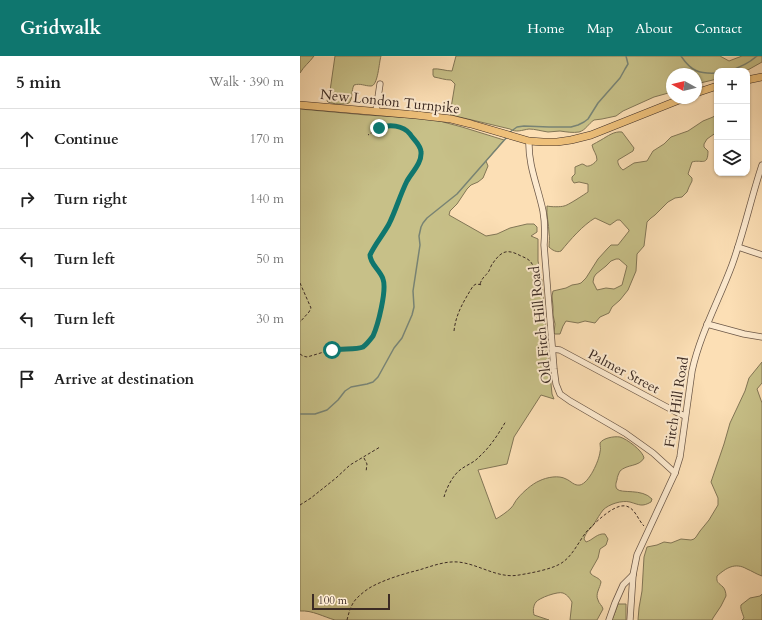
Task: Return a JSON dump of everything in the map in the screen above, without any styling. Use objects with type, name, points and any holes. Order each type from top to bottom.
[{"type":"main road","points":[[750,79],[762,77]]},
{"type":"main road","points":[[702,91],[714,87]]},
{"type":"main road","name":"New London Turnpike","points":[[300,105],[451,119],[528,141],[557,142],[591,135],[669,104]]},
{"type":"street","points":[[376,111],[380,84]]},
{"type":"street","name":"Old Fitch Hill Road","points":[[528,141],[528,152],[543,211],[545,226],[544,245],[552,349],[556,384],[560,394],[626,433],[653,453],[675,473]]},
{"type":"street","name":"Fitch Hill Road","points":[[630,620],[633,575],[637,555],[675,473],[680,457],[694,360],[707,324],[732,266],[761,169]]},
{"type":"street","points":[[738,247],[762,255]]},
{"type":"street","points":[[707,324],[744,334],[762,337]]},
{"type":"street","name":"Palmer Street","points":[[552,349],[560,350],[685,416]]},
{"type":"street","points":[[609,620],[622,585],[633,575]]},
{"type":"path","points":[[300,354],[307,356],[339,348],[360,348],[369,341],[376,328],[384,291],[384,284],[382,276],[371,261],[370,255],[390,222],[407,181],[419,163],[421,153],[420,146],[407,130],[403,128],[383,126],[368,135]]},
{"type":"path","points":[[480,284],[493,262],[502,253],[509,251],[515,252],[529,260],[532,264],[534,268],[536,290]]},
{"type":"path","points":[[300,283],[311,308],[300,322]]},
{"type":"path","points":[[454,331],[460,308],[473,286],[476,284],[483,285]]},
{"type":"path","points":[[444,497],[446,489],[457,472],[481,456],[494,440],[506,421]]},
{"type":"path","points":[[300,505],[336,478],[350,465],[380,447]]},
{"type":"path","points":[[363,457],[367,464],[366,472]]},
{"type":"path","points":[[347,620],[353,602],[368,589],[403,574],[435,565],[462,563],[498,574],[512,576],[556,566],[570,556],[596,522],[619,506],[626,506],[632,509],[640,523],[648,530]]},
{"type":"shaded area","points":[[300,56],[314,56],[300,73]]},
{"type":"shaded area","points":[[335,56],[381,56],[377,78],[373,85],[354,85],[352,97],[347,104],[336,104],[327,101],[330,91]]},
{"type":"shaded area","points":[[456,56],[720,56],[729,61],[742,56],[762,56],[762,62],[750,69],[714,68],[714,80],[702,83],[702,68],[666,68],[666,94],[654,97],[623,111],[616,116],[594,120],[579,132],[548,132],[529,129],[515,131],[451,115],[455,84],[451,80],[434,77],[433,69],[452,71]]},
{"type":"shaded area","points":[[300,109],[432,119],[504,140],[486,161],[488,166],[483,178],[467,189],[457,204],[450,211],[449,215],[486,236],[527,224],[534,224],[537,227],[537,232],[531,236],[538,239],[538,261],[542,281],[552,394],[554,399],[541,395],[514,437],[507,464],[478,470],[496,519],[511,508],[522,493],[536,482],[553,477],[560,477],[576,485],[583,483],[587,480],[596,466],[601,441],[612,437],[620,437],[641,452],[644,458],[642,461],[620,471],[617,478],[616,487],[619,490],[638,492],[648,496],[652,499],[651,502],[641,505],[623,502],[609,506],[603,510],[587,532],[584,539],[586,542],[597,536],[605,534],[608,539],[606,545],[600,549],[598,558],[590,572],[601,582],[597,593],[597,598],[603,609],[597,620],[570,620],[572,602],[569,597],[563,593],[553,594],[541,599],[534,605],[534,615],[549,620],[335,620],[313,613],[300,611]]},
{"type":"shaded area","points":[[714,116],[714,134],[707,139],[704,144],[704,147],[708,151],[707,159],[705,161],[692,162],[688,174],[692,178],[692,181],[687,192],[682,197],[675,198],[668,202],[647,222],[644,246],[637,254],[636,271],[628,290],[612,307],[609,313],[600,317],[595,323],[585,321],[578,323],[566,321],[560,334],[555,334],[552,296],[553,291],[581,283],[598,259],[611,245],[618,245],[629,230],[620,220],[617,220],[610,225],[595,218],[581,229],[561,251],[558,252],[549,247],[547,206],[558,207],[566,205],[588,192],[588,184],[579,182],[574,183],[572,180],[572,177],[575,174],[575,167],[582,164],[588,166],[594,163],[597,158],[592,145],[611,134],[622,132],[634,148],[633,151],[618,160],[619,165],[623,170],[634,163],[647,161],[653,151],[664,144],[671,137],[688,131],[703,121]],"holes":[[[619,259],[627,266],[622,285],[614,289],[606,288],[597,290],[593,282],[594,277],[611,261]]]},
{"type":"shaded area","points":[[762,362],[762,383],[757,389],[762,403],[762,576],[743,567],[735,566],[727,568],[717,576],[717,582],[726,592],[726,596],[712,620],[638,620],[642,591],[644,557],[647,547],[664,542],[671,543],[681,539],[694,539],[709,520],[718,505],[718,498],[711,482],[730,423],[745,391],[749,378]]},
{"type":"shaded area","points":[[762,594],[762,620],[742,620],[744,618],[741,605],[750,598],[760,596]]},
{"type":"shaded area","points":[[618,604],[626,604],[626,620],[612,620]]},
{"type":"waterway","points":[[510,132],[517,127],[524,126],[571,127],[584,122],[620,78],[628,64],[626,56]]},
{"type":"waterway","points":[[681,56],[692,68],[700,72],[714,73]]},
{"type":"waterway","points":[[738,68],[757,56]]},
{"type":"waterway","points":[[300,414],[315,414],[327,410],[345,391],[351,387],[373,382],[378,377],[394,348],[402,338],[412,315],[414,307],[413,291],[420,245],[419,236],[423,223],[427,218],[457,194],[507,137]]},
{"type":"route","points":[[332,350],[343,348],[360,348],[367,344],[374,334],[384,291],[384,282],[379,270],[371,261],[370,255],[390,222],[407,181],[421,158],[420,148],[405,129],[391,126],[379,128]]}]
